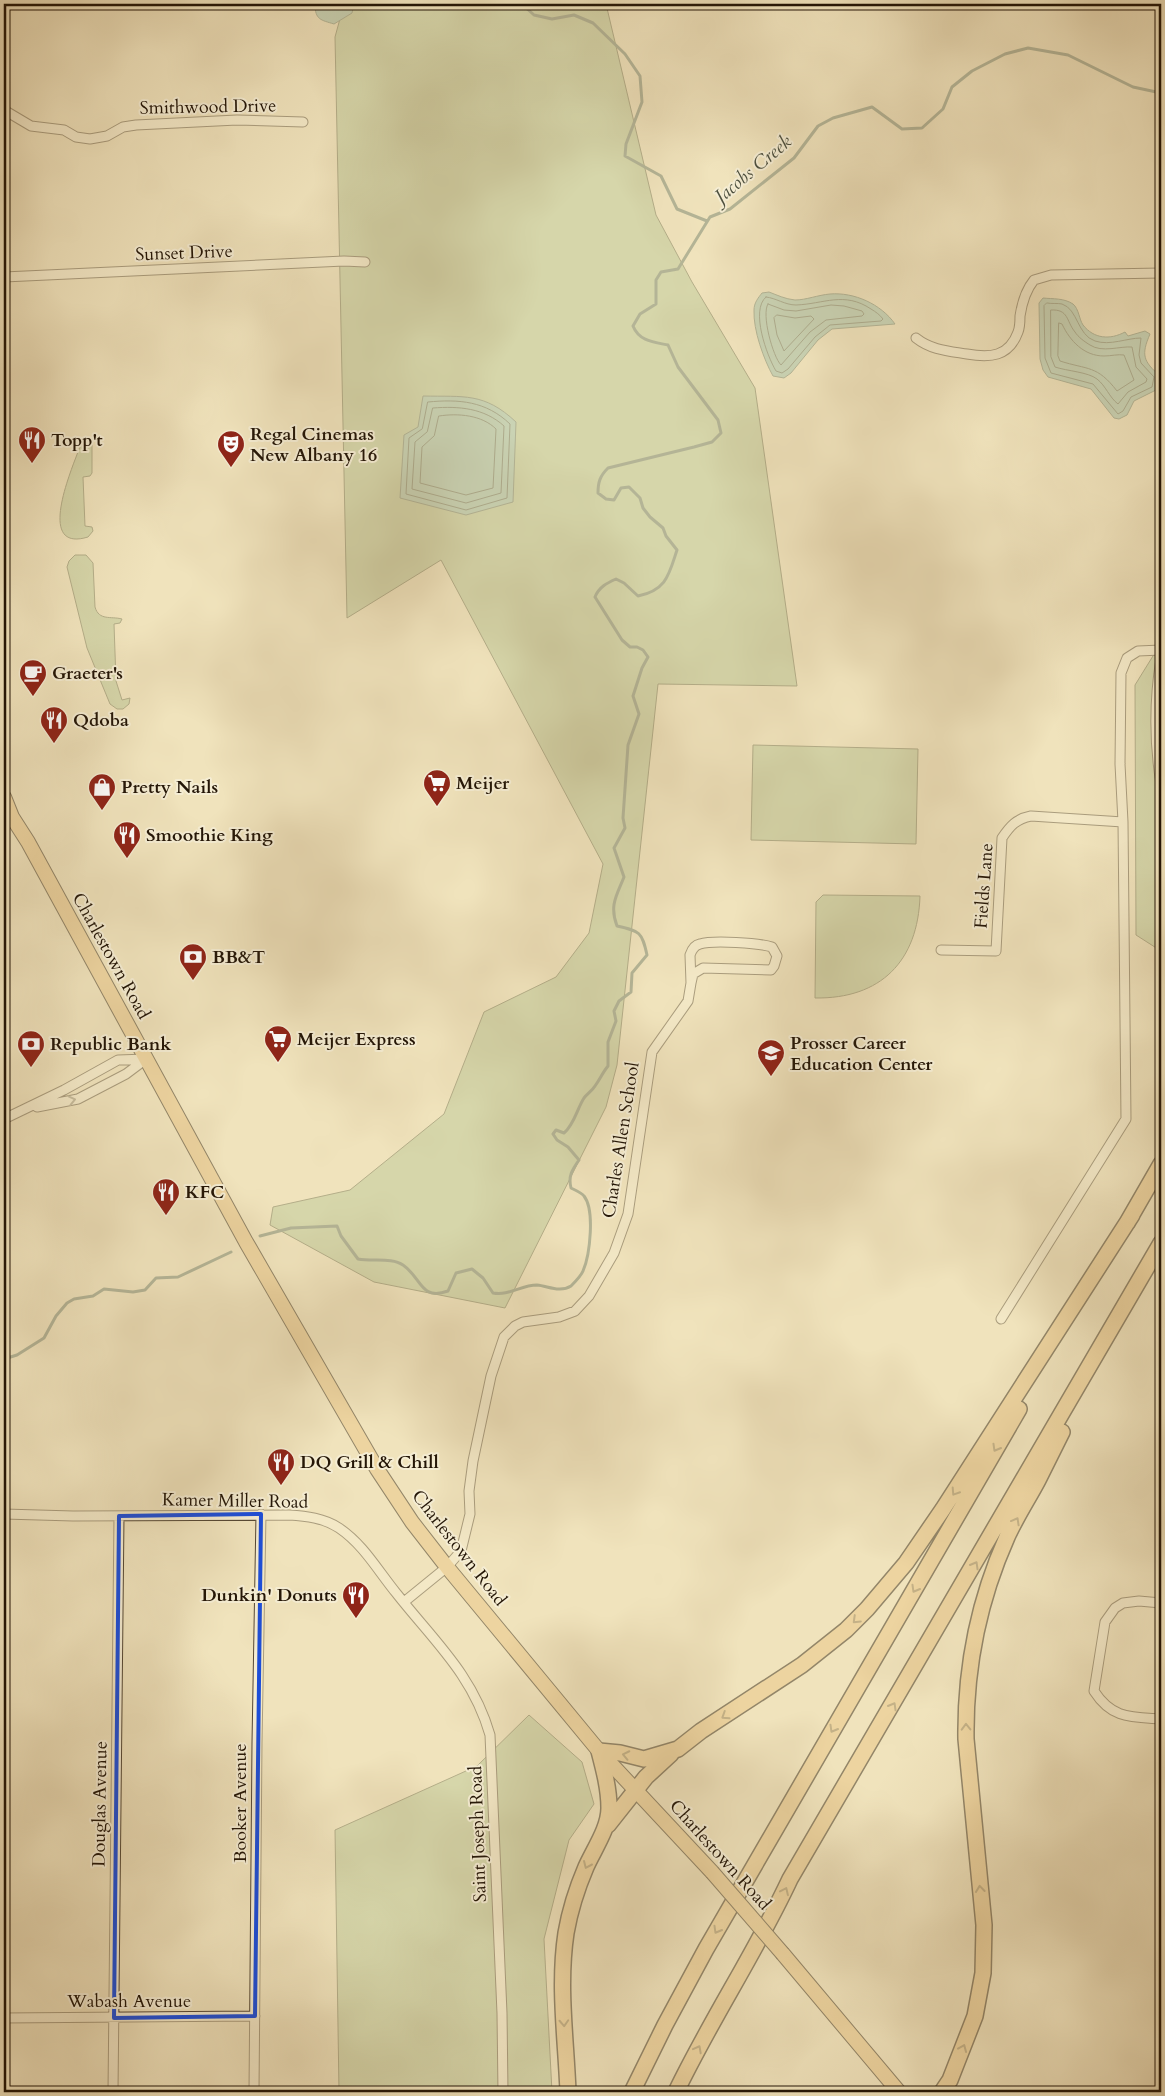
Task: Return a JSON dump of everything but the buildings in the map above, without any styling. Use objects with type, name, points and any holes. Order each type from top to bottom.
[{"type":"highway","points":[[632,2092],[706,1949],[1161,1164]]},
{"type":"highway","points":[[602,1834],[646,1776],[678,1749],[824,1648],[867,1610],[887,1587],[948,1502],[1132,1215]]},
{"type":"highway","points":[[676,2092],[734,1982],[771,1921],[790,1880],[1161,1243]]},
{"type":"highway","points":[[946,2088],[975,2016],[983,1973],[984,1926],[966,1730],[967,1681],[978,1622],[985,1592],[1009,1534],[1039,1479],[1116,1321]]},
{"type":"highway","points":[[568,2092],[563,1979],[566,1931],[577,1888],[602,1834],[609,1808],[606,1777],[599,1752],[620,1753],[644,1759],[678,1749]]},
{"type":"main road","name":"Charlestown Road","points":[[4,797],[12,817],[28,842],[246,1242],[359,1440],[412,1522],[599,1752],[712,1872],[899,2092]]},
{"type":"street","name":"Smithwood Drive","points":[[4,110],[31,126],[64,130],[76,137],[90,139],[107,136],[123,127],[136,125],[236,120],[303,122]]},
{"type":"street","name":"Sunset Drive","points":[[4,277],[344,261],[365,262]]},
{"type":"street","points":[[916,338],[926,346],[938,350],[985,357],[998,355],[1006,350],[1018,332],[1023,300],[1034,280],[1051,275],[1161,273]]},
{"type":"street","points":[[1001,1319],[1126,1119],[1123,822],[1120,764],[1121,674],[1127,658],[1138,651],[1161,650]]},
{"type":"street","points":[[1161,659],[1155,716],[1157,760],[1161,784]]},
{"type":"street","name":"Fields Lane","points":[[941,950],[996,951],[1002,838],[1010,826],[1020,818],[1030,816],[1123,822]]},
{"type":"street","name":"Charles Allen School","points":[[447,1567],[461,1551],[468,1527],[473,1461],[500,1345],[504,1336],[514,1326],[532,1320],[559,1317],[575,1311],[589,1296],[614,1253],[629,1207],[652,1052],[688,1002],[693,974],[703,968],[771,970],[777,956],[772,948],[767,946],[700,944],[690,954],[691,983]]},
{"type":"street","points":[[24,1109],[78,1099],[126,1074],[146,1059]]},
{"type":"street","points":[[4,1119],[118,1060],[146,1059]]},
{"type":"street","name":"Kamer Miller Road","points":[[4,1514],[119,1516],[261,1514],[306,1516],[322,1520],[337,1527],[361,1546],[404,1602]]},
{"type":"street","name":"Booker Avenue","points":[[254,2092],[261,1514]]},
{"type":"street","name":"Douglas Avenue","points":[[113,2092],[119,1516]]},
{"type":"street","points":[[404,1602],[447,1567]]},
{"type":"street","points":[[1161,1603],[1139,1601],[1123,1603],[1115,1608],[1105,1622],[1094,1691],[1110,1710],[1121,1715],[1161,1719]]},
{"type":"street","name":"Saint Joseph Road","points":[[404,1602],[465,1678],[478,1701],[490,1735],[502,2013],[503,2092]]},
{"type":"street","name":"Wabash Avenue","points":[[4,2018],[255,2016]]},
{"type":"highlighted area","points":[[261,1514],[255,2016],[114,2018],[119,1516]]},
{"type":"shaded area","points":[[344,4],[606,4],[656,215],[692,282],[755,388],[797,686],[658,684],[617,1065],[606,1107],[505,1308],[374,1282],[270,1225],[273,1207],[350,1190],[444,1114],[484,1012],[556,977],[589,933],[603,864],[441,560],[347,618],[335,37]]},
{"type":"shaded area","points":[[88,437],[92,441],[92,473],[90,476],[83,477],[85,526],[92,527],[93,531],[88,537],[71,538],[63,532],[60,519],[62,502],[83,439]]},
{"type":"shaded area","points":[[75,555],[86,555],[93,563],[95,607],[99,614],[122,619],[120,623],[114,624],[116,681],[122,700],[130,698],[129,704],[123,709],[117,709],[110,704],[87,648],[67,567],[69,561]]},
{"type":"shaded area","points":[[1161,643],[1161,951],[1136,935],[1135,685]]},
{"type":"shaded area","points":[[753,745],[918,749],[916,844],[751,840]]},
{"type":"shaded area","points":[[823,895],[920,896],[918,919],[912,940],[903,957],[891,972],[877,983],[859,992],[838,997],[815,998],[816,902]]},
{"type":"shaded area","points":[[529,1715],[582,1762],[594,1804],[569,1840],[544,1939],[552,2092],[339,2092],[335,1830],[477,1766]]},
{"type":"water","points":[[315,4],[354,4],[352,13],[334,24],[318,16]]},
{"type":"water","points":[[769,292],[795,300],[830,294],[857,297],[875,305],[895,324],[832,329],[818,340],[791,373],[784,378],[773,376],[760,344],[754,318],[756,301],[762,293]]},
{"type":"water","points":[[1043,298],[1070,302],[1077,309],[1087,330],[1102,337],[1119,335],[1125,332],[1128,336],[1145,331],[1150,334],[1145,347],[1145,357],[1150,366],[1160,376],[1156,390],[1134,401],[1127,415],[1119,419],[1114,418],[1091,389],[1048,377],[1043,370],[1040,359],[1039,303]]},
{"type":"water","points":[[423,396],[473,398],[494,405],[516,422],[513,502],[466,515],[400,498],[404,435],[418,427]]},
{"type":"waterway","name":"Jacobs Creek","points":[[522,4],[534,15],[552,19],[574,15],[593,23],[625,54],[640,76],[642,102],[626,144],[625,156],[661,176],[677,209],[707,221]]},
{"type":"waterway","points":[[260,1236],[291,1228],[337,1226],[341,1236],[358,1259],[388,1260],[403,1265],[426,1291],[432,1293],[448,1291],[456,1273],[472,1269],[483,1278],[493,1293],[510,1292],[531,1285],[563,1289],[574,1283],[586,1264],[590,1233],[589,1211],[584,1196],[571,1188],[570,1180],[579,1160],[553,1134],[556,1130],[564,1133],[567,1130],[584,1098],[594,1088],[608,1066],[608,1042],[616,1021],[614,1011],[619,1001],[631,992],[632,973],[647,955],[639,934],[631,929],[617,926],[614,906],[624,877],[614,848],[625,828],[623,818],[628,745],[639,714],[633,696],[642,668],[648,657],[643,650],[637,647],[630,647],[622,640],[595,597],[601,588],[616,579],[624,583],[638,596],[655,590],[669,574],[677,550],[666,536],[663,528],[650,517],[643,508],[640,498],[629,487],[621,488],[614,500],[606,499],[598,493],[598,486],[601,477],[608,468],[712,442],[721,433],[718,420],[678,367],[668,345],[643,338],[633,326],[640,314],[656,304],[656,280],[661,272],[678,269],[710,217],[730,209],[794,158],[818,126],[833,118],[872,107],[902,129],[922,128],[943,109],[952,87],[972,71],[1005,54],[1028,48],[1068,55],[1133,87],[1161,93]]},
{"type":"waterway","points":[[4,1359],[17,1355],[44,1338],[56,1316],[67,1303],[74,1299],[93,1296],[104,1289],[133,1292],[145,1290],[156,1278],[178,1277],[231,1252]]},
{"type":"place","name":"Topp't","points":[[32,464]]},
{"type":"place","name":"Regal Cinemas New Albany 16","points":[[231,468]]},
{"type":"place","name":"Graeter's","points":[[33,697]]},
{"type":"place","name":"Qdoba","points":[[54,744]]},
{"type":"place","name":"Meijer","points":[[437,807]]},
{"type":"place","name":"Pretty Nails","points":[[102,811]]},
{"type":"place","name":"Smoothie King","points":[[127,859]]},
{"type":"place","name":"BB&T","points":[[193,981]]},
{"type":"place","name":"Meijer Express","points":[[278,1063]]},
{"type":"place","name":"Republic Bank","points":[[31,1068]]},
{"type":"place","name":"Prosser Career Education Center","points":[[771,1077]]},
{"type":"place","name":"KFC","points":[[166,1216]]},
{"type":"place","name":"DQ Grill & Chill","points":[[281,1486]]},
{"type":"place","name":"Dunkin' Donuts","points":[[356,1619]]}]
